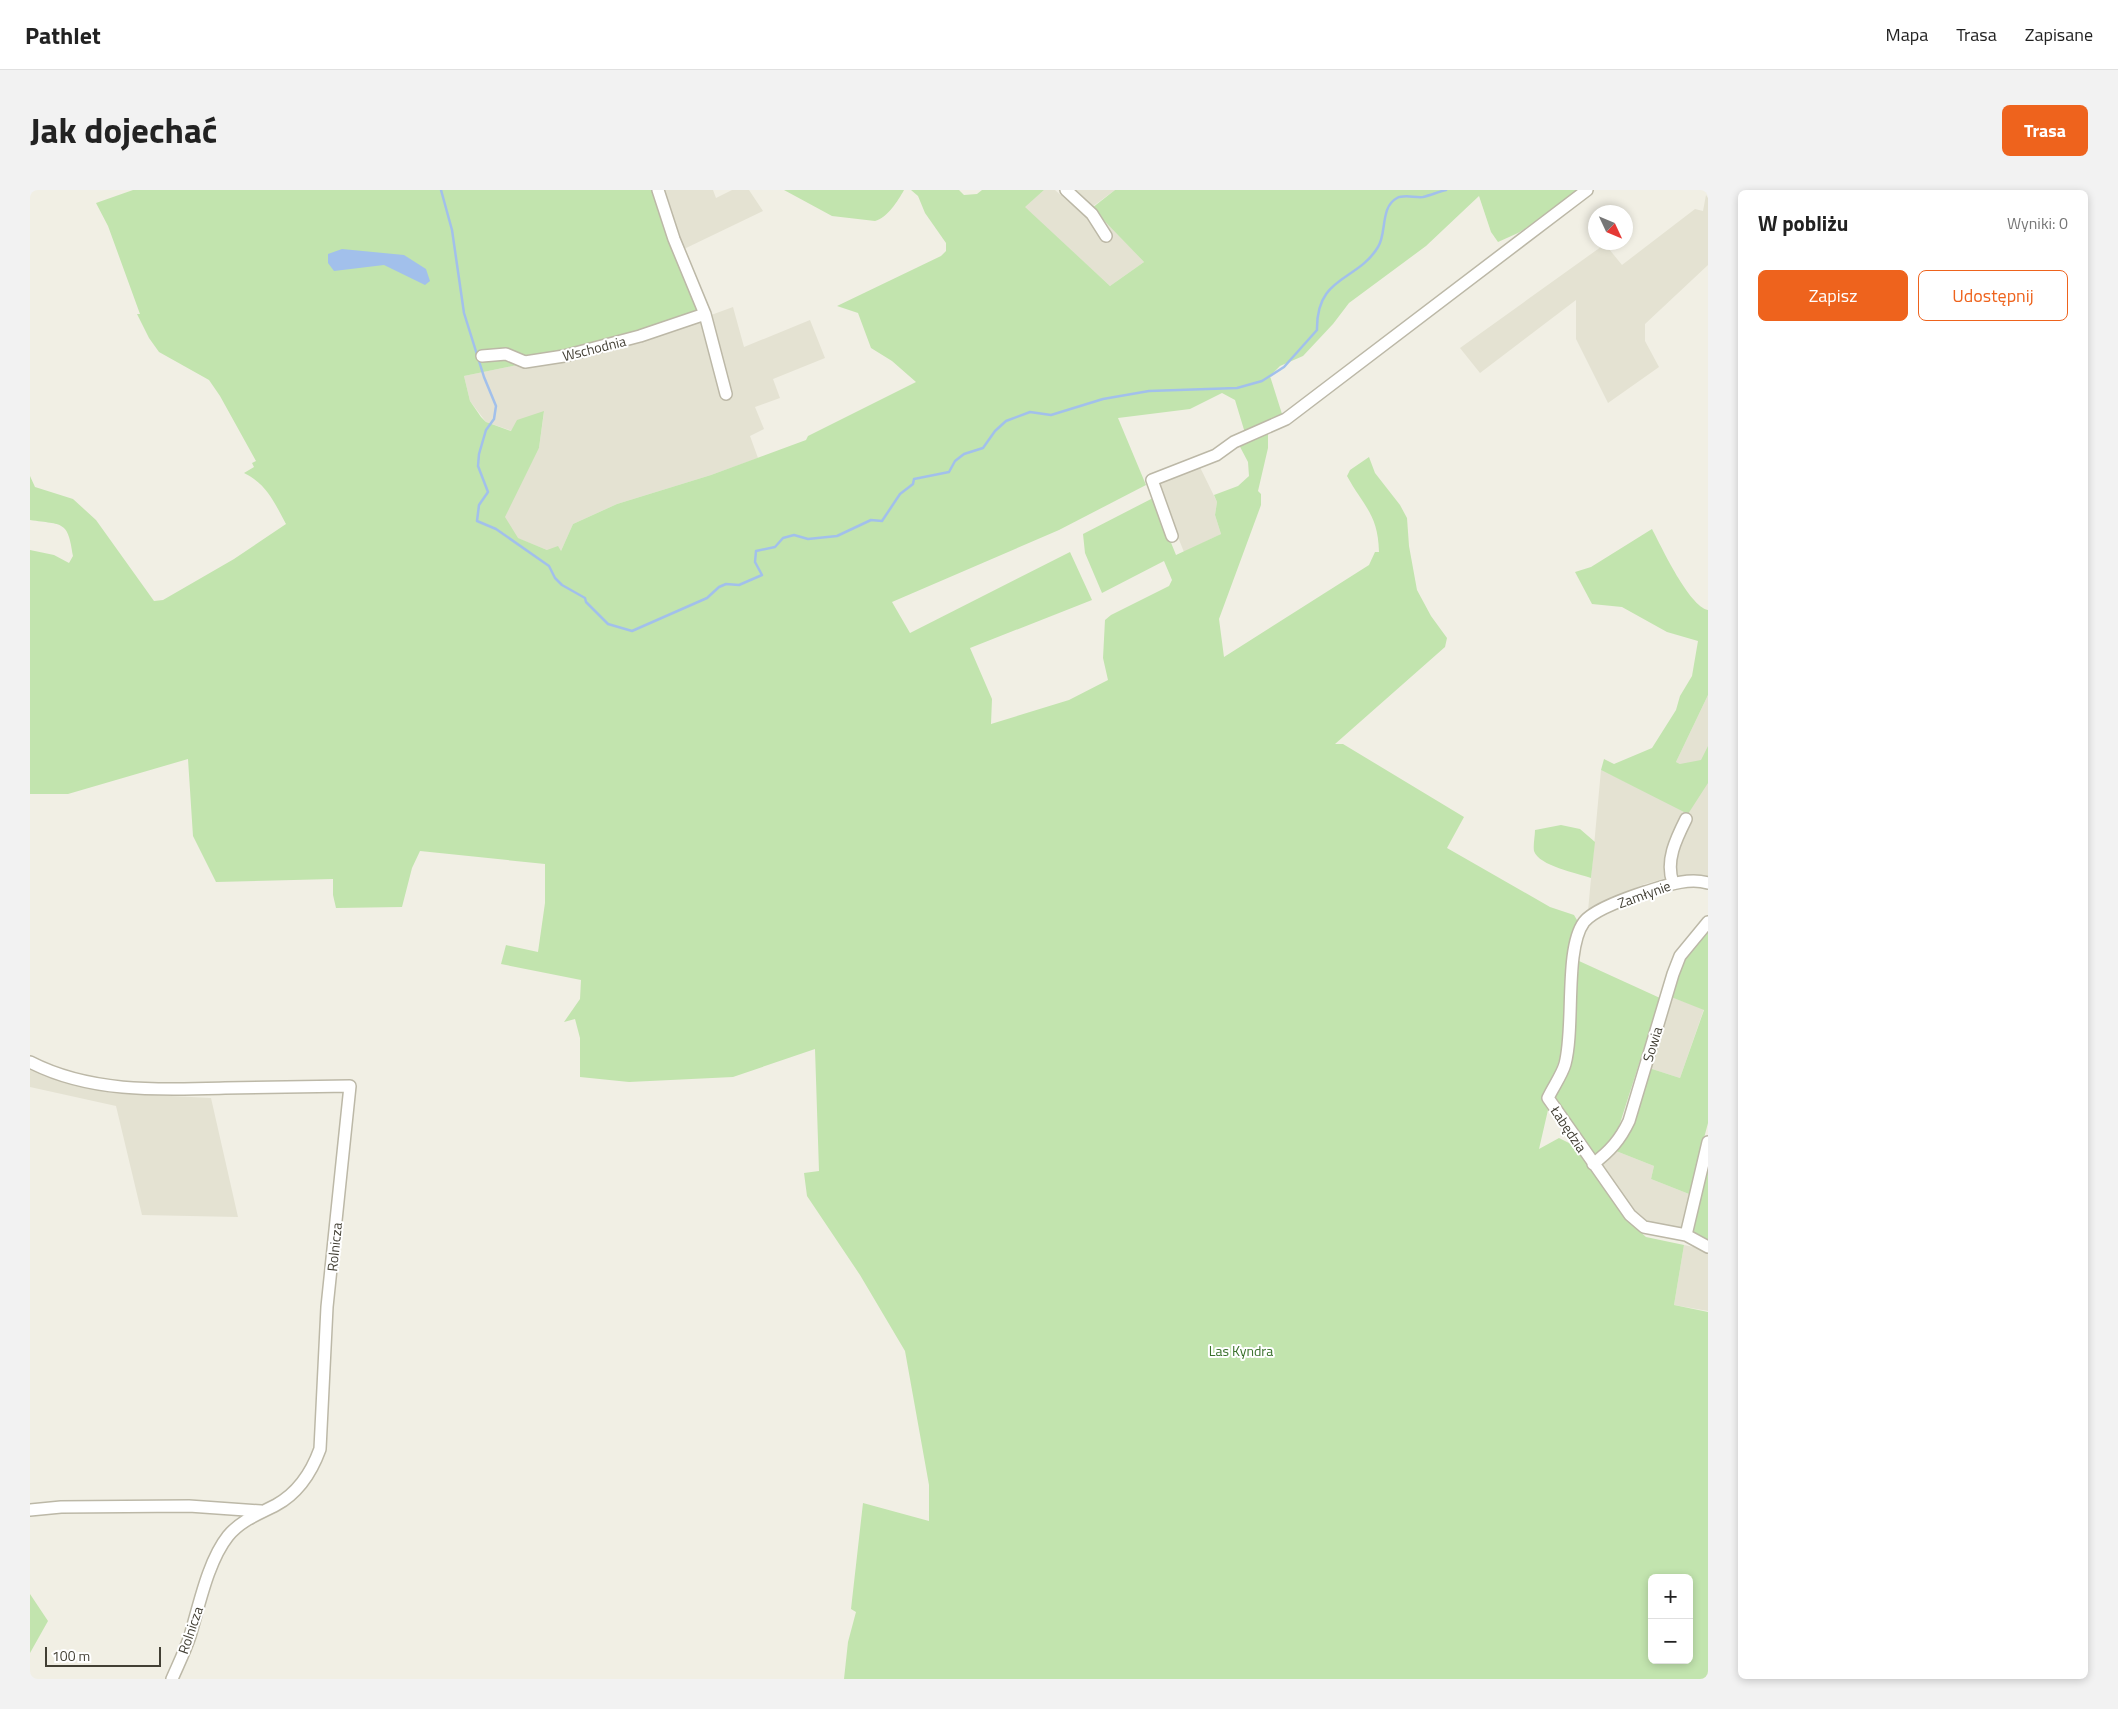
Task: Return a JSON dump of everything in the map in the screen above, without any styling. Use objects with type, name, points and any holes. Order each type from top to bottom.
[{"type":"street","points":[[658,190],[674,239],[704,314],[726,394]]},
{"type":"street","points":[[1066,190],[1092,214],[1106,236]]},
{"type":"street","points":[[1172,536],[1152,480],[1216,455],[1234,442],[1286,419],[1587,190]]},
{"type":"street","name":"Wschodnia","points":[[482,356],[506,354],[526,362],[564,356],[640,336],[704,314]]},
{"type":"street","points":[[1674,883],[1670,873],[1673,845],[1686,819]]},
{"type":"street","name":"Zamłynie","points":[[1585,922],[1627,898],[1674,883],[1708,883]]},
{"type":"street","name":"Łabędzia","points":[[1585,922],[1580,931],[1572,966],[1572,1013],[1565,1065],[1548,1098],[1630,1215],[1644,1227],[1686,1234],[1708,1247]]},
{"type":"street","name":"Sowia","points":[[1593,1164],[1613,1148],[1623,1135],[1680,956],[1708,922]]},
{"type":"street","name":"Rolnicza","points":[[30,1062],[63,1075],[112,1086],[158,1090],[350,1086],[328,1307],[320,1448],[314,1466],[294,1490],[276,1505],[261,1511],[238,1525],[227,1538],[218,1555],[189,1639],[172,1679]]},
{"type":"street","points":[[1686,1234],[1708,1142]]},
{"type":"street","points":[[30,1510],[61,1507],[189,1506],[261,1511]]},
{"type":"shaded area","points":[[664,190],[713,190],[716,198],[732,190],[749,190],[763,211],[684,249]]},
{"type":"shaded area","points":[[1044,190],[1055,190],[1083,215],[1092,208],[1071,190],[1115,190],[1092,207],[1144,262],[1110,286],[1024,207]]},
{"type":"shaded area","points":[[1706,195],[1708,198],[1708,265],[1645,324],[1645,341],[1659,367],[1608,403],[1576,339],[1576,300],[1480,373],[1460,348],[1597,250],[1610,250],[1622,265],[1695,209],[1703,211]]},
{"type":"shaded area","points":[[733,307],[744,347],[810,320],[825,358],[773,379],[780,398],[755,407],[764,429],[750,436],[758,458],[711,475],[617,504],[573,524],[561,551],[547,550],[517,538],[504,517],[539,448],[544,412],[512,431],[486,422],[470,401],[464,376],[527,363],[703,318]]},
{"type":"shaded area","points":[[1196,459],[1217,502],[1215,515],[1221,534],[1184,552],[1155,480]]},
{"type":"shaded area","points":[[1708,695],[1708,878],[1695,875],[1666,878],[1642,885],[1588,911],[1601,770],[1654,796],[1680,764],[1676,762]]},
{"type":"shaded area","points":[[1671,997],[1704,1009],[1680,1078],[1649,1068]]},
{"type":"shaded area","points":[[30,1068],[68,1083],[112,1093],[211,1098],[238,1217],[142,1215],[116,1106],[30,1087]]},
{"type":"shaded area","points":[[1616,1151],[1654,1166],[1651,1179],[1689,1194],[1683,1227],[1679,1230],[1644,1223],[1631,1210],[1598,1164]]},
{"type":"shaded area","points":[[1684,1245],[1708,1250],[1708,1311],[1674,1305]]},
{"type":"green space","name":"Las Kyndra","points":[[133,190],[655,190],[703,318],[527,363],[464,376],[470,401],[486,422],[511,431],[517,420],[544,411],[539,448],[505,517],[518,538],[547,550],[558,546],[561,551],[573,524],[617,504],[711,475],[806,440],[808,436],[916,382],[892,361],[871,348],[858,313],[837,306],[941,256],[946,251],[946,243],[925,213],[918,196],[911,190],[959,190],[964,195],[977,194],[982,190],[1044,190],[1025,207],[1110,286],[1144,262],[1092,208],[1115,190],[1586,190],[1518,233],[1498,242],[1491,232],[1479,196],[1426,246],[1349,303],[1333,324],[1303,356],[1280,366],[1270,376],[1282,414],[1268,431],[1268,448],[1258,491],[1261,494],[1261,505],[1219,619],[1224,657],[1369,565],[1375,552],[1379,552],[1376,528],[1369,511],[1347,476],[1350,470],[1369,457],[1375,473],[1400,505],[1407,518],[1409,546],[1417,590],[1431,616],[1447,638],[1445,647],[1335,744],[1343,744],[1464,817],[1447,848],[1550,907],[1574,915],[1580,925],[1566,1038],[1545,1105],[1548,1110],[1539,1149],[1559,1138],[1577,1147],[1627,1220],[1646,1237],[1684,1245],[1674,1305],[1708,1312],[1708,1679],[844,1679],[848,1642],[856,1612],[851,1609],[863,1503],[929,1521],[929,1485],[905,1351],[860,1275],[807,1196],[804,1173],[819,1171],[815,1049],[733,1077],[629,1082],[580,1077],[580,1038],[575,1019],[564,1022],[580,999],[581,980],[501,964],[506,945],[538,952],[545,903],[545,864],[420,851],[412,868],[402,907],[336,908],[333,895],[333,879],[216,882],[193,836],[188,759],[68,794],[30,794],[30,550],[54,555],[69,563],[73,556],[69,536],[62,526],[30,520],[30,476],[35,487],[73,499],[96,520],[154,601],[163,600],[234,559],[286,524],[274,501],[264,488],[252,477],[244,473],[254,467],[252,463],[256,461],[209,380],[159,352],[149,338],[137,314],[140,314],[108,226],[96,203]],"holes":[[[1222,393],[1235,400],[1245,433],[1238,443],[1248,462],[1249,476],[1238,486],[1214,495],[1217,502],[1215,515],[1221,534],[1176,555],[1153,498],[1083,534],[1085,553],[1102,593],[1164,561],[1172,580],[1169,586],[1111,615],[1105,620],[1103,658],[1108,680],[1069,700],[991,724],[992,699],[970,648],[1092,600],[1070,552],[910,633],[892,602],[1059,530],[1146,485],[1118,418],[1190,409]]]},
{"type":"green space","points":[[784,190],[904,190],[888,213],[875,221],[832,216]]},
{"type":"green space","points":[[1652,529],[1685,588],[1701,606],[1708,610],[1708,695],[1676,762],[1680,764],[1701,760],[1708,746],[1708,783],[1688,814],[1601,770],[1604,759],[1614,764],[1652,748],[1676,710],[1680,696],[1692,676],[1698,641],[1667,632],[1622,607],[1592,604],[1575,572],[1591,567]]},
{"type":"green space","points":[[1561,825],[1580,829],[1595,842],[1591,878],[1551,865],[1543,861],[1534,851],[1535,830]]},
{"type":"green space","points":[[1708,932],[1708,1123],[1689,1194],[1651,1179],[1654,1166],[1616,1151],[1630,1131],[1649,1068],[1680,1078],[1704,1010],[1671,997],[1683,961]]},
{"type":"green space","points":[[1579,961],[1660,998],[1615,1139],[1595,1157],[1553,1096],[1570,1066]]},
{"type":"green space","points":[[1704,1170],[1708,1171],[1708,1242],[1691,1233]]},
{"type":"green space","points":[[30,1594],[48,1621],[30,1653]]},
{"type":"water","points":[[342,249],[404,255],[426,269],[430,281],[425,285],[384,265],[334,271],[328,263],[328,254]]},
{"type":"waterway","points":[[441,190],[452,230],[464,313],[484,377],[496,406],[494,419],[486,430],[479,454],[478,466],[488,492],[479,505],[477,521],[496,529],[549,566],[555,578],[562,585],[585,598],[586,602],[608,624],[632,631],[707,598],[719,587],[726,584],[739,585],[762,575],[755,562],[756,551],[775,547],[783,538],[794,535],[808,539],[837,536],[871,520],[882,521],[900,494],[913,484],[914,479],[949,472],[955,461],[964,454],[983,448],[995,431],[1006,421],[1030,412],[1051,415],[1103,399],[1149,391],[1237,388],[1262,381],[1284,367],[1317,330],[1318,312],[1323,299],[1330,289],[1359,267],[1378,247],[1388,207],[1392,202],[1400,197],[1423,197],[1446,190]]}]
